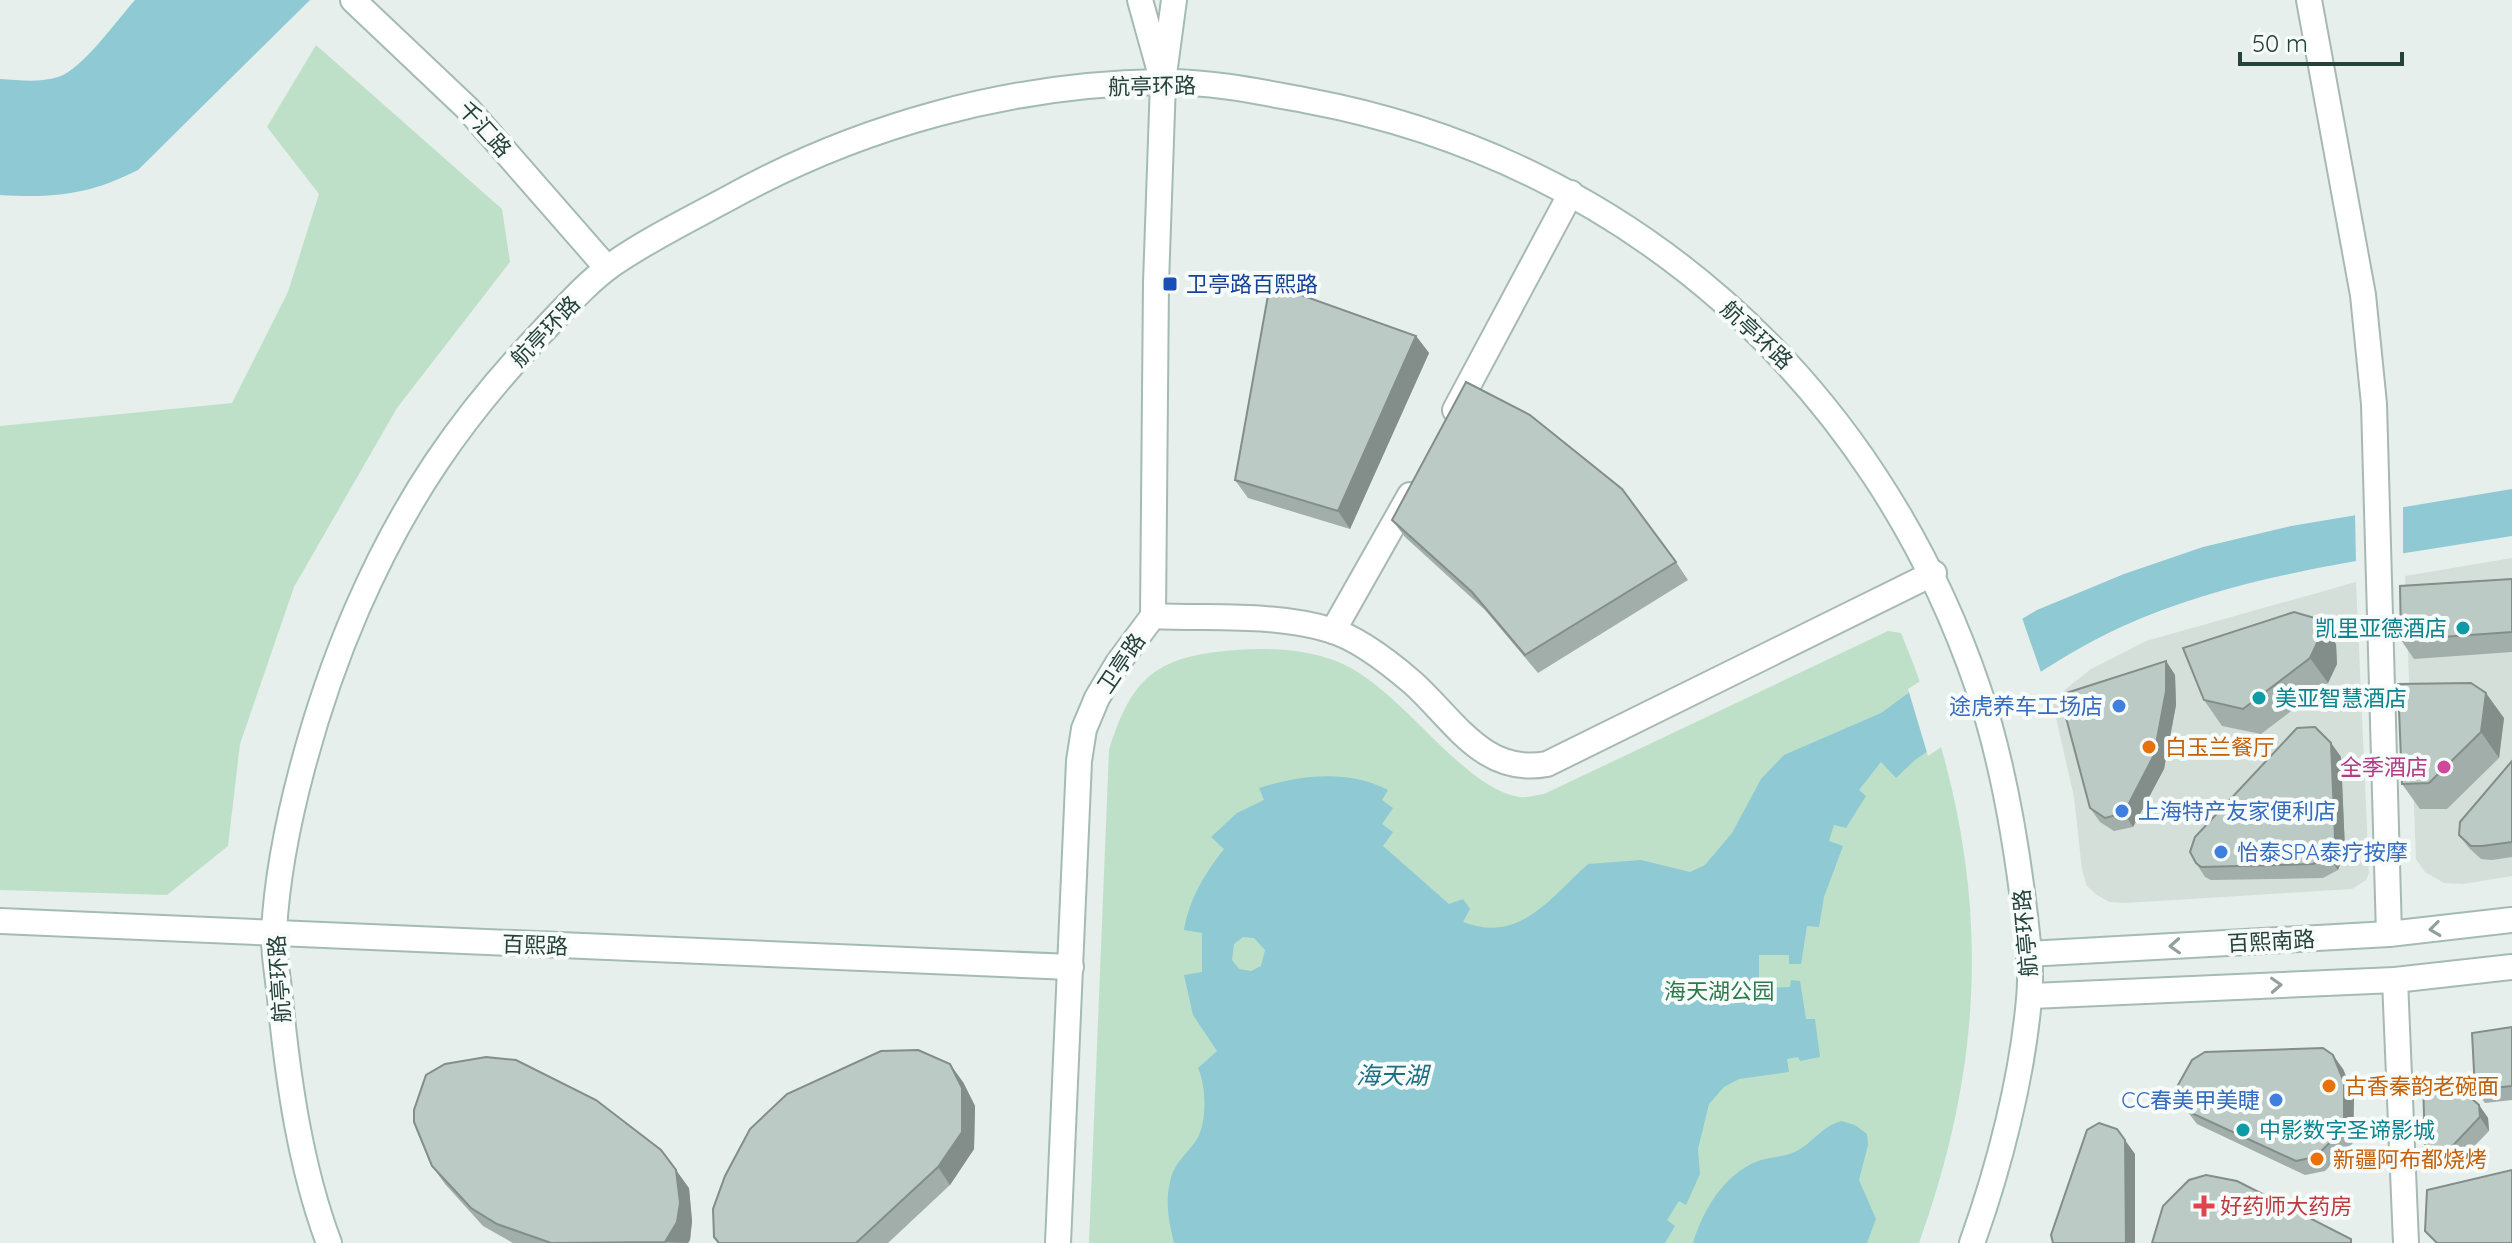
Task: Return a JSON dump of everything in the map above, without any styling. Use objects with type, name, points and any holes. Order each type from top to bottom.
[{"type":"street","name":"千汇路","points":[[353,0],[468,109],[607,268]]},
{"type":"street","name":"卫亭路","points":[[1140,0],[1163,82]]},
{"type":"street","name":"卫亭路","points":[[1058,1243],[1079,761],[1084,729],[1118,663],[1153,616],[1156,283],[1163,82],[1174,0]]},
{"type":"street","points":[[2309,0],[2363,295],[2374,404],[2389,934]]},
{"type":"street","name":"航亭环路","points":[[329,1243],[299,1133],[284,1044],[274,935],[289,832],[313,728],[342,644],[379,559],[417,486],[463,422],[548,326],[607,268],[769,176],[818,152],[883,128],[955,108],[1026,96],[1163,82],[1280,95],[1399,122],[1448,137],[1571,193],[1683,270],[1743,319],[1806,381],[1856,445],[1898,509],[1934,573],[1961,637],[1993,732],[2020,877],[2029,954],[2030,996],[2006,1127],[1972,1243]]},
{"type":"street","points":[[1441,437],[1571,193]]},
{"type":"street","points":[[1333,631],[1361,588],[1419,478]]},
{"type":"street","points":[[1153,616],[1248,618],[1333,631],[1412,683],[1477,748],[1510,765],[1530,767],[1547,764],[1934,573]]},
{"type":"street","name":"百熙南路","points":[[2029,954],[2389,934],[2512,920]]},
{"type":"street","name":"百熙路","points":[[0,921],[1071,967]]},
{"type":"street","name":"百熙南路","points":[[2030,996],[2395,980],[2512,967]]},
{"type":"street","points":[[2395,980],[2406,1243]]},
{"type":"shaded area","points":[[2512,558],[2512,876],[2463,884],[2444,883],[2425,872],[2416,859],[2405,576]]},
{"type":"shaded area","points":[[2356,582],[2369,873],[2366,880],[2352,889],[2125,903],[2109,902],[2097,895],[2087,886],[2082,870],[2074,797],[2052,700],[2091,669],[2146,641]]},
{"type":"green space","points":[[316,45],[502,209],[510,262],[397,408],[294,587],[240,744],[228,846],[167,895],[0,890],[0,426],[232,403],[288,292],[319,194],[267,127]]},
{"type":"green space","name":"海天湖公园","points":[[1888,631],[1901,633],[1930,710],[1951,787],[1965,862],[1972,936],[1970,1011],[1961,1087],[1944,1164],[1919,1243],[1089,1243],[1109,750],[1134,693],[1158,670],[1193,656],[1246,649],[1277,649],[1322,656],[1360,673],[1383,691],[1475,776],[1498,790],[1526,797],[1544,794]]},
{"type":"water","points":[[135,0],[310,0],[138,170],[103,185],[71,193],[0,195],[0,79],[44,80],[67,73],[88,55]]},
{"type":"water","name":"海天湖","points":[[2512,489],[2512,536],[2313,569],[2167,608],[2121,627],[2041,672],[1915,760],[1896,778],[1881,762],[1859,790],[1866,796],[1846,828],[1834,825],[1829,841],[1843,846],[1824,897],[1819,927],[1807,926],[1801,964],[1789,964],[1789,955],[1759,955],[1759,988],[1790,987],[1791,980],[1800,981],[1806,1019],[1815,1019],[1820,1057],[1800,1061],[1798,1057],[1787,1059],[1789,1072],[1739,1079],[1724,1087],[1709,1104],[1698,1149],[1700,1174],[1686,1205],[1679,1201],[1667,1220],[1675,1226],[1665,1243],[1174,1243],[1168,1205],[1170,1182],[1175,1168],[1196,1141],[1202,1127],[1203,1083],[1198,1068],[1217,1051],[1193,1015],[1184,975],[1202,972],[1202,933],[1184,930],[1199,887],[1224,849],[1211,837],[1237,813],[1264,800],[1259,788],[1324,776],[1357,779],[1388,790],[1382,800],[1393,808],[1382,824],[1393,832],[1383,846],[1449,904],[1463,899],[1470,909],[1463,922],[1501,927],[1533,914],[1588,864],[1641,860],[1690,872],[1705,865],[1732,833],[1761,779],[1784,755],[1881,713],[1955,659],[2037,610],[2124,574],[2203,547],[2291,526]],"holes":[[[1243,937],[1254,938],[1265,950],[1261,966],[1251,971],[1239,969],[1232,960],[1234,944]]]},
{"type":"water","points":[[1841,1121],[1855,1125],[1867,1134],[1868,1145],[1859,1180],[1876,1219],[1867,1243],[1693,1243],[1716,1194],[1735,1175],[1758,1161],[1795,1152]]},
{"type":"pier","points":[[2403,503],[2403,558],[2356,566],[2355,511]]},
{"type":"pier","points":[[2021,615],[2043,678],[1928,756],[1908,689]]},
{"type":"building","points":[[1270,284],[1416,336],[1338,511],[1235,480]]},
{"type":"building","points":[[1466,382],[1530,415],[1622,489],[1676,562],[1525,655],[1472,592],[1392,520]]},
{"type":"building","points":[[2512,579],[2512,632],[2401,640],[2400,586]]},
{"type":"building","points":[[2294,612],[2318,619],[2319,639],[2310,658],[2243,709],[2204,700],[2183,648]]},
{"type":"building","points":[[2166,661],[2166,691],[2154,755],[2124,813],[2105,818],[2090,808],[2060,695]]},
{"type":"building","points":[[2471,683],[2486,693],[2481,732],[2429,783],[2402,784],[2398,684]]},
{"type":"building","points":[[2315,727],[2331,743],[2335,837],[2328,856],[2313,864],[2201,867],[2196,863],[2190,852],[2195,837],[2297,728]]},
{"type":"building","points":[[2512,761],[2512,842],[2471,846],[2459,835],[2460,822]]},
{"type":"building","points":[[2512,1027],[2512,1086],[2475,1090],[2472,1033]]},
{"type":"building","points":[[2323,1048],[2333,1055],[2344,1082],[2344,1129],[2315,1157],[2296,1161],[2187,1111],[2178,1085],[2192,1060],[2205,1052]]},
{"type":"building","points":[[918,1050],[950,1064],[962,1088],[962,1132],[938,1167],[856,1243],[719,1243],[714,1237],[713,1209],[725,1176],[750,1129],[787,1094],[881,1051]]},
{"type":"building","points":[[486,1057],[516,1060],[596,1100],[661,1150],[676,1170],[680,1203],[677,1222],[665,1242],[551,1243],[497,1224],[471,1208],[432,1166],[414,1122],[414,1110],[426,1075],[445,1064]]},
{"type":"building","points":[[2447,1077],[2479,1105],[2480,1117],[2445,1154],[2425,1145],[2423,1084]]},
{"type":"building","points":[[2099,1123],[2117,1129],[2125,1140],[2126,1243],[2053,1243],[2051,1235],[2087,1130]]},
{"type":"building","points":[[2512,1170],[2512,1243],[2437,1243],[2425,1231],[2427,1190]]},
{"type":"building","points":[[2206,1175],[2237,1181],[2351,1239],[2351,1243],[2152,1243],[2163,1206],[2189,1180]]},
{"type":"place","name":"卫亭路百熙路","points":[[1170,284]]},
{"type":"place","name":"凯里亚德酒店","points":[[2463,628]]},
{"type":"place","name":"美亚智慧酒店","points":[[2259,698]]},
{"type":"place","name":"途虎养车工场店","points":[[2119,706]]},
{"type":"place","name":"白玉兰餐厅","points":[[2149,747]]},
{"type":"place","name":"全季酒店","points":[[2444,767]]},
{"type":"place","name":"上海特产友家便利店","points":[[2122,811]]},
{"type":"place","name":"怡泰SPA泰疗按摩","points":[[2221,852]]},
{"type":"place","name":"古香秦韵老碗面","points":[[2329,1086]]},
{"type":"place","name":"CC春美甲美睫","points":[[2276,1100]]},
{"type":"place","name":"中影数字圣谛影城","points":[[2243,1130]]},
{"type":"place","name":"新疆阿布都烧烤","points":[[2317,1159]]},
{"type":"place","name":"好药师大药房","points":[[2204,1206]]}]
